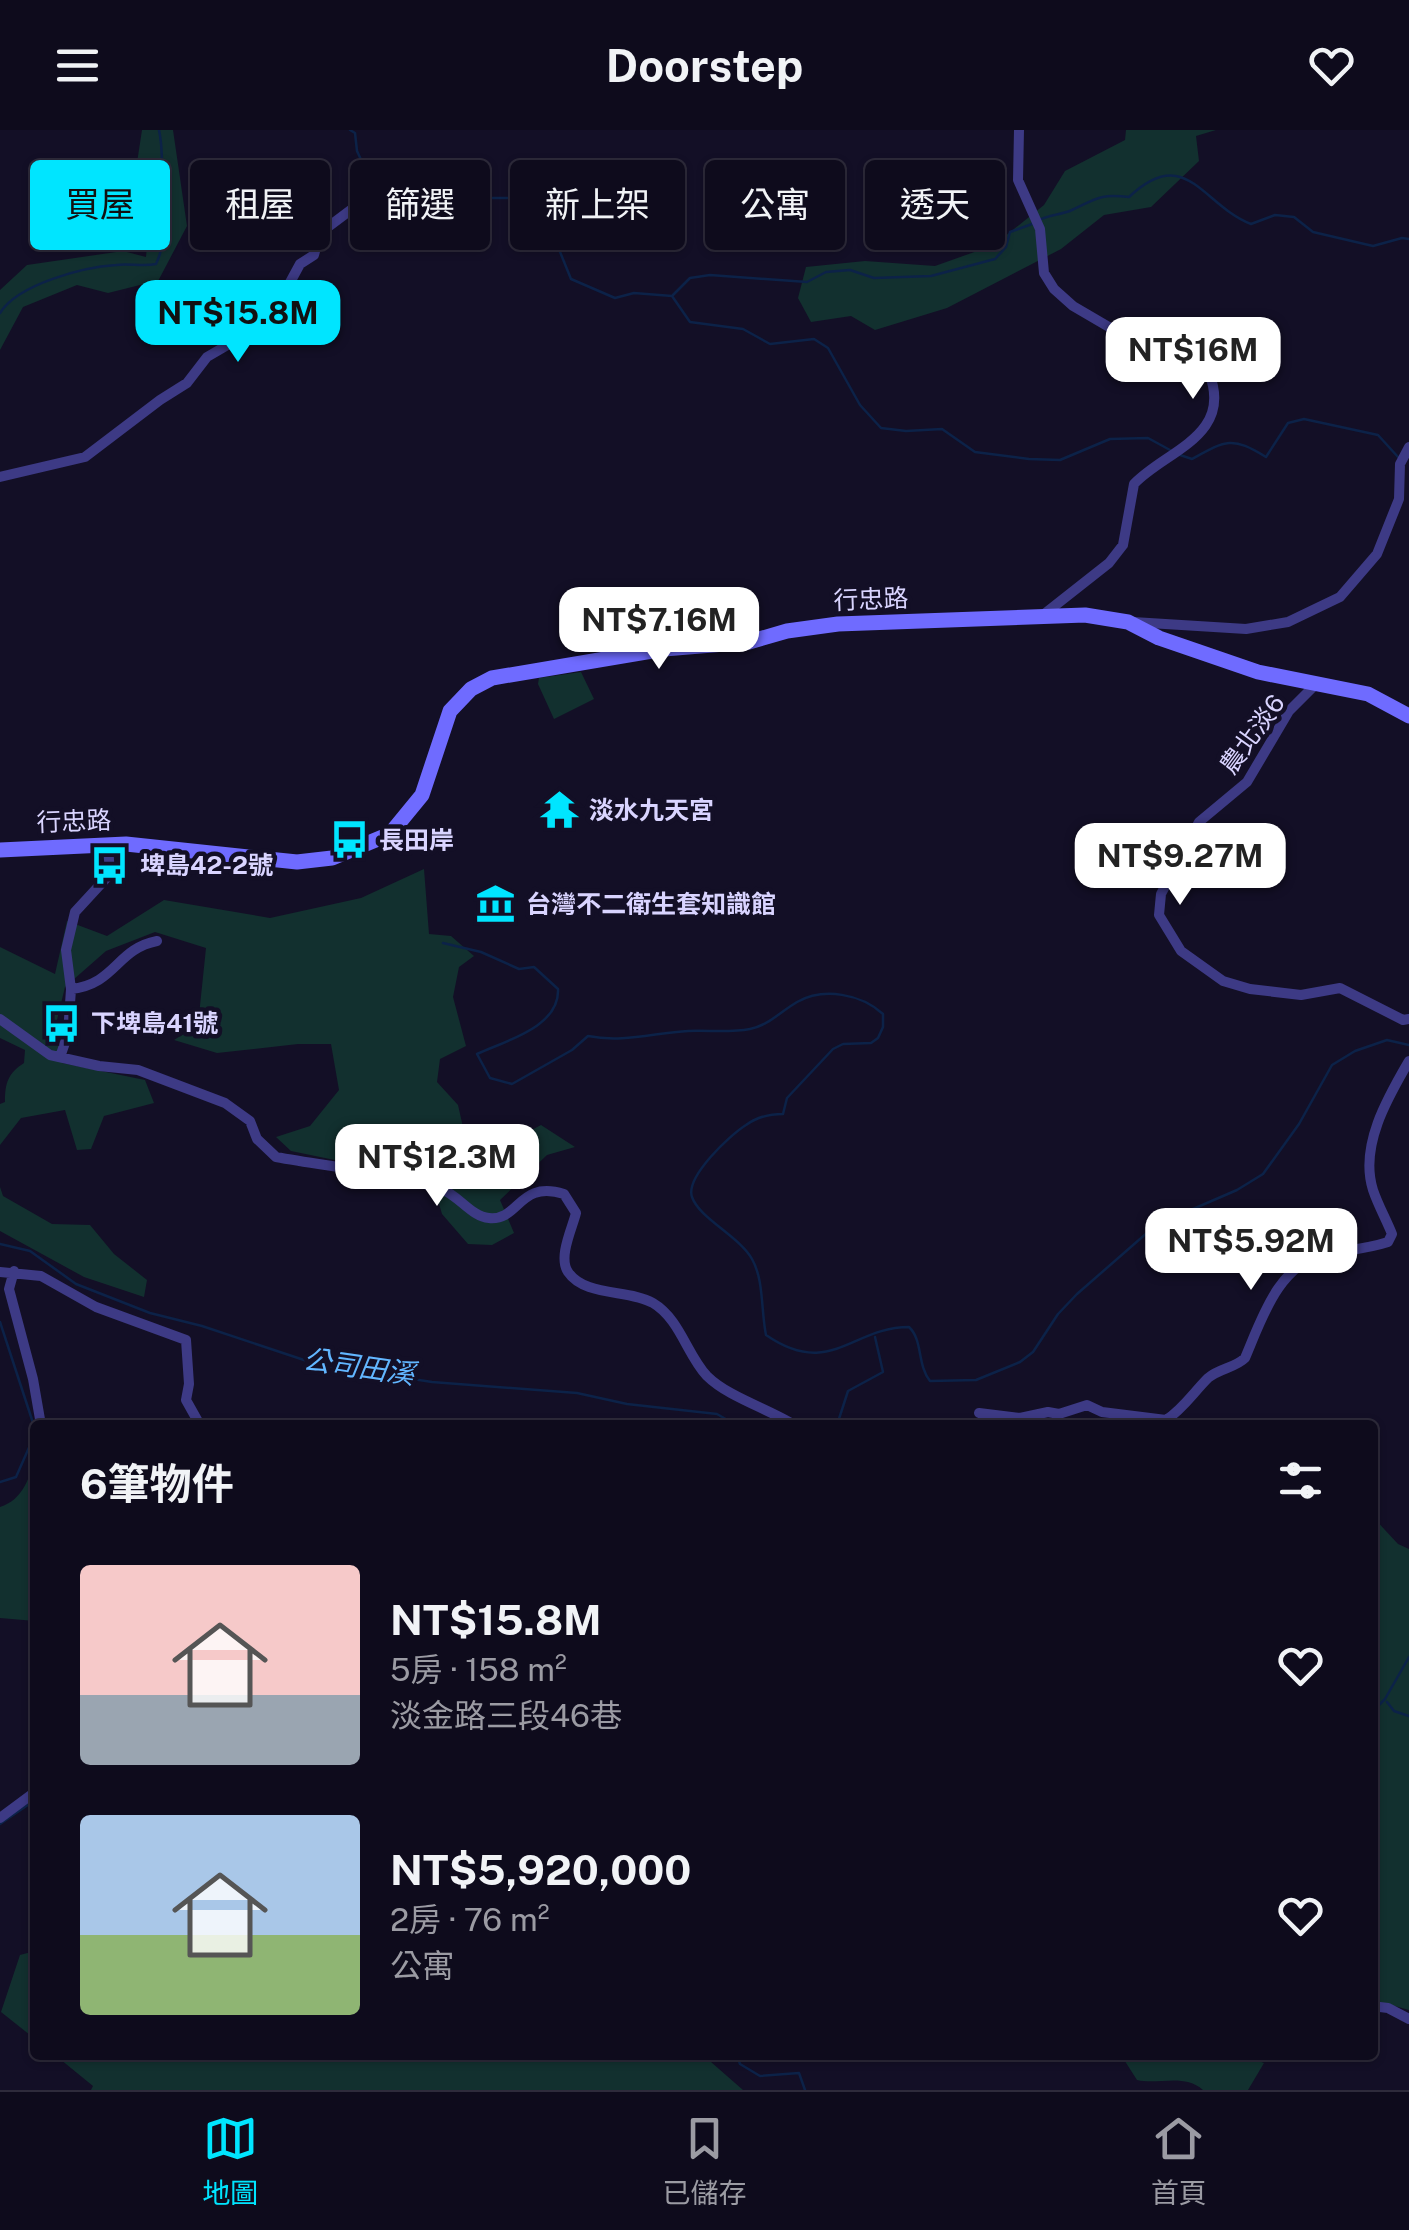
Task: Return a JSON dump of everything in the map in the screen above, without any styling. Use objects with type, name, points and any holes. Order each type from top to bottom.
[{"type":"street","points":[[1019,130],[1018,180],[1040,229],[1044,273],[1054,289],[1073,306],[1126,336],[1209,374],[1215,388],[1213,407],[1195,440],[1134,484],[1123,545],[1109,563],[1043,615]]},
{"type":"street","points":[[0,477],[84,457],[188,383],[207,357],[243,336],[256,318],[274,312],[300,264],[314,254],[320,233],[350,210]]},
{"type":"street","points":[[1128,622],[1246,628],[1288,622],[1340,597],[1378,554],[1399,499],[1400,464],[1407,449]]},
{"type":"street","name":"行忠路","points":[[0,850],[108,845],[297,862],[332,858],[390,834],[422,795],[450,711],[462,696],[492,678],[664,649],[749,642],[787,631],[838,624],[1085,615],[1128,622],[1190,650],[1315,685],[1368,694],[1409,716]]},
{"type":"street","name":"農北淡6","points":[[1315,685],[1289,711],[1246,782],[1198,822],[1160,894],[1159,915],[1182,951],[1223,981],[1250,989],[1300,995],[1340,988],[1407,1022]]},
{"type":"street","points":[[60,1057],[68,1034],[71,990],[66,950],[75,912],[110,874],[108,845]]},
{"type":"street","points":[[71,990],[89,987],[112,973],[124,956],[140,945],[157,942]]},
{"type":"street","points":[[0,1019],[42,1052],[99,1066],[138,1070],[225,1103],[250,1121],[257,1140],[276,1157],[447,1192],[481,1217],[494,1219],[530,1193],[550,1190],[564,1194],[576,1213],[564,1260],[568,1273],[581,1283],[655,1304],[685,1338],[710,1380],[785,1420]]},
{"type":"street","points":[[979,1413],[1020,1418],[1048,1412],[1059,1414],[1087,1405],[1102,1412],[1166,1420],[1219,1370],[1239,1364],[1270,1298],[1302,1266],[1321,1255],[1360,1251],[1388,1242],[1392,1234],[1372,1187],[1372,1150],[1381,1108],[1409,1061]]},
{"type":"street","points":[[14,1271],[8,1289],[40,1420]]},
{"type":"street","points":[[0,1272],[41,1276],[96,1307],[186,1340],[186,1400],[197,1420]]},
{"type":"street","points":[[1097,1420],[1102,1412]]},
{"type":"street","points":[[4,1815],[30,1796]]},
{"type":"street","points":[[1378,2007],[1409,2018]]},
{"type":"green space","points":[[142,130],[173,130],[187,226],[156,285],[108,293],[77,285],[23,307],[0,350],[0,290],[27,265],[123,251],[146,257],[147,250],[170,250],[170,160],[137,160]]},
{"type":"green space","points":[[1126,130],[1216,130],[1196,136],[1199,161],[1151,207],[1104,215],[1061,249],[947,308],[875,330],[851,316],[811,322],[798,298],[806,267],[865,261],[935,266],[980,250],[1005,250],[1005,236],[1044,205],[1065,171],[1125,140]]},
{"type":"green space","points":[[581,672],[594,699],[554,719],[538,684],[539,678]]},
{"type":"green space","points":[[424,869],[429,934],[451,936],[474,956],[459,967],[453,997],[466,1046],[440,1059],[437,1082],[458,1105],[467,1145],[501,1153],[507,1143],[541,1125],[575,1147],[547,1155],[500,1200],[514,1233],[492,1245],[468,1244],[442,1214],[432,1180],[291,1151],[276,1137],[310,1126],[339,1090],[331,1044],[217,1053],[174,1040],[198,1025],[206,948],[155,932],[106,951],[65,987],[57,1020],[62,1063],[145,1080],[154,1103],[104,1116],[91,1149],[77,1150],[65,1110],[21,1118],[0,1145],[0,1104],[5,1102],[11,1075],[24,1063],[25,1050],[0,1038],[0,947],[55,974],[67,921],[107,936],[164,900],[270,918],[361,898]]},
{"type":"green space","points":[[0,1187],[3,1196],[52,1224],[90,1225],[114,1254],[147,1280],[144,1297],[84,1277],[0,1231]]},
{"type":"green space","points":[[30,1472],[30,1621],[0,1618],[0,1507],[15,1499]]},
{"type":"green space","points":[[1378,1522],[1398,1544],[1409,1549],[1409,2010],[1378,2001]]},
{"type":"green space","points":[[30,1952],[30,2035],[1,2012],[20,1955]]},
{"type":"green space","points":[[61,2060],[709,2060],[743,2090],[91,2090],[93,2086]]},
{"type":"green space","points":[[1124,2060],[1264,2063],[1248,2090],[1203,2090],[1188,2082],[1137,2080]]},
{"type":"waterway","points":[[0,313],[21,294],[70,273],[103,266],[156,264],[164,229],[159,130]]},
{"type":"waterway","points":[[350,130],[355,133],[357,151],[380,201],[389,206],[444,198],[546,198],[560,208],[554,237],[571,279],[615,298],[634,293],[672,296],[690,322],[743,329],[770,344],[814,339],[828,348],[860,405],[881,428],[942,429],[975,452],[1029,459],[1060,460],[1110,439],[1148,438],[1170,450]]},
{"type":"waterway","points":[[1039,220],[1099,198],[1129,197],[1165,176],[1193,183],[1251,224],[1275,215],[1294,217],[1313,232],[1373,246],[1409,239]]},
{"type":"waterway","points":[[673,295],[690,278],[710,275],[807,282],[826,272],[850,270],[874,278],[931,276],[995,259],[1006,247],[1010,232],[1032,224]]},
{"type":"waterway","points":[[1177,454],[1192,459],[1213,448],[1237,443],[1266,457],[1288,423],[1304,419],[1378,435],[1398,457]]},
{"type":"waterway","points":[[443,943],[481,952],[519,969],[534,967],[558,989],[556,1002],[541,1023],[477,1054],[490,1078],[512,1084],[572,1050],[588,1036],[626,1038],[750,1029],[808,997],[830,994],[853,997],[883,1014],[878,1038],[871,1043],[843,1044],[833,1049],[787,1098],[783,1114],[755,1120],[720,1147],[695,1179],[692,1197],[702,1212],[752,1259],[766,1335],[788,1347],[824,1352],[872,1334],[909,1327],[930,1381],[976,1380],[1020,1362],[1033,1352],[1058,1314],[1077,1294],[1156,1225],[1237,1190],[1263,1174],[1299,1124],[1332,1065],[1355,1051],[1387,1040],[1409,1045]]},
{"type":"waterway","name":"公司田溪","points":[[0,1244],[30,1251],[76,1284],[150,1313],[316,1364],[432,1382],[577,1393],[627,1404],[717,1414],[727,1420]]},
{"type":"waterway","name":"公司田溪","points":[[0,1322],[32,1420]]},
{"type":"waterway","points":[[839,1420],[848,1391],[883,1372],[875,1337]]},
{"type":"waterway","name":"公司田溪","points":[[0,1482],[16,1477],[30,1445]]},
{"type":"waterway","name":"公司田溪","points":[[1378,1706],[1409,1657]]},
{"type":"waterway","points":[[1387,1702],[1394,1711],[1409,1716]]},
{"type":"waterway","points":[[0,1824],[30,1803]]},
{"type":"waterway","points":[[739,2060],[760,2076],[799,2073],[805,2090]]},
{"type":"place","name":"淡水九天宮","points":[[559,810]]},
{"type":"place","name":"長田岸","points":[[349,840]]},
{"type":"place","name":"埤島42-2號","points":[[110,865]]},
{"type":"place","name":"台灣不二衛生套知識館","points":[[496,904]]},
{"type":"place","name":"下埤島41號","points":[[61,1023]]}]
